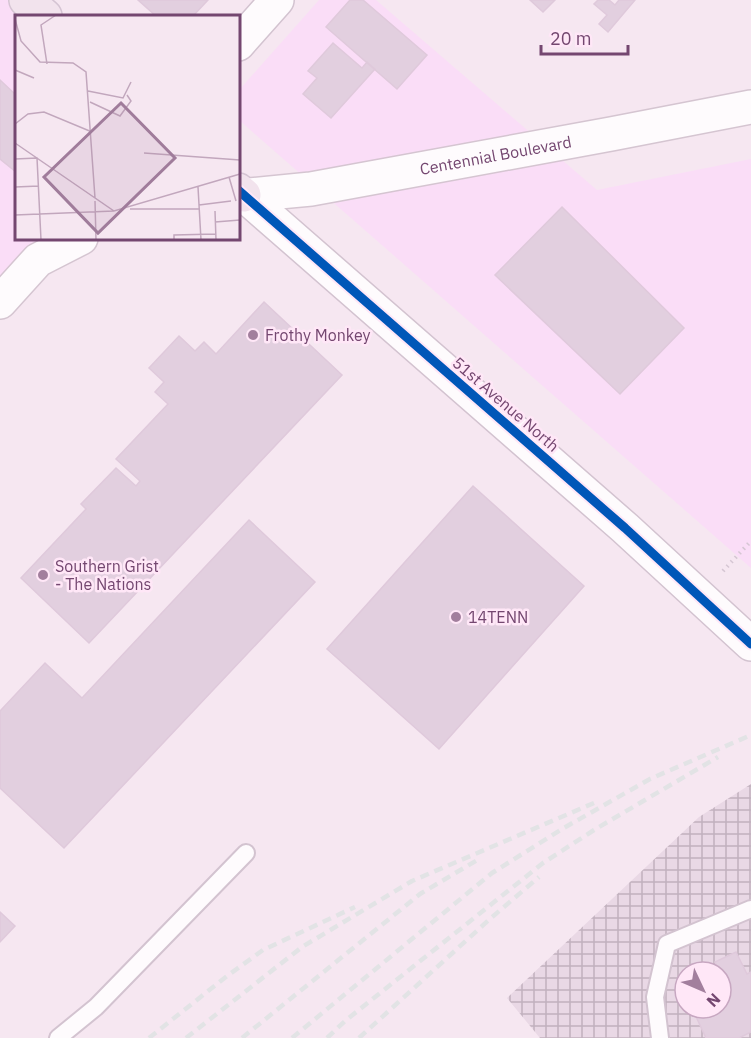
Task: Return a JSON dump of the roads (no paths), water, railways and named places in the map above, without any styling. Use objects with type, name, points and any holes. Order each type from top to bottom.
[{"type":"main road","points":[[26,0],[44,15]]},
{"type":"street","points":[[240,42],[277,0]]},
{"type":"street","name":"Centennial Boulevard","points":[[240,194],[311,189],[751,107]]},
{"type":"street","name":"51st Avenue North","points":[[240,194],[747,635]]},
{"type":"street","points":[[0,302],[48,249],[75,240]]},
{"type":"lane","points":[[58,1038],[96,1007],[246,853]]},
{"type":"lane","points":[[660,1038],[655,997],[667,944],[751,909]]},
{"type":"railway","points":[[292,1038],[492,873],[562,829],[650,779],[751,735]]},
{"type":"railway","points":[[327,1038],[345,1021],[543,863],[594,830],[718,757]]},
{"type":"railway","points":[[186,1038],[302,947],[412,881],[594,803]]},
{"type":"railway","points":[[242,1038],[420,894],[479,859]]},
{"type":"railway","points":[[359,1038],[539,877]]},
{"type":"railway","points":[[149,1038],[263,950],[355,907]]},
{"type":"place","name":"Frothy Monkey","points":[[253,335]]},
{"type":"place","name":"Southern Grist - The Nations","points":[[43,575]]},
{"type":"place","name":"14TENN","points":[[456,617]]}]
